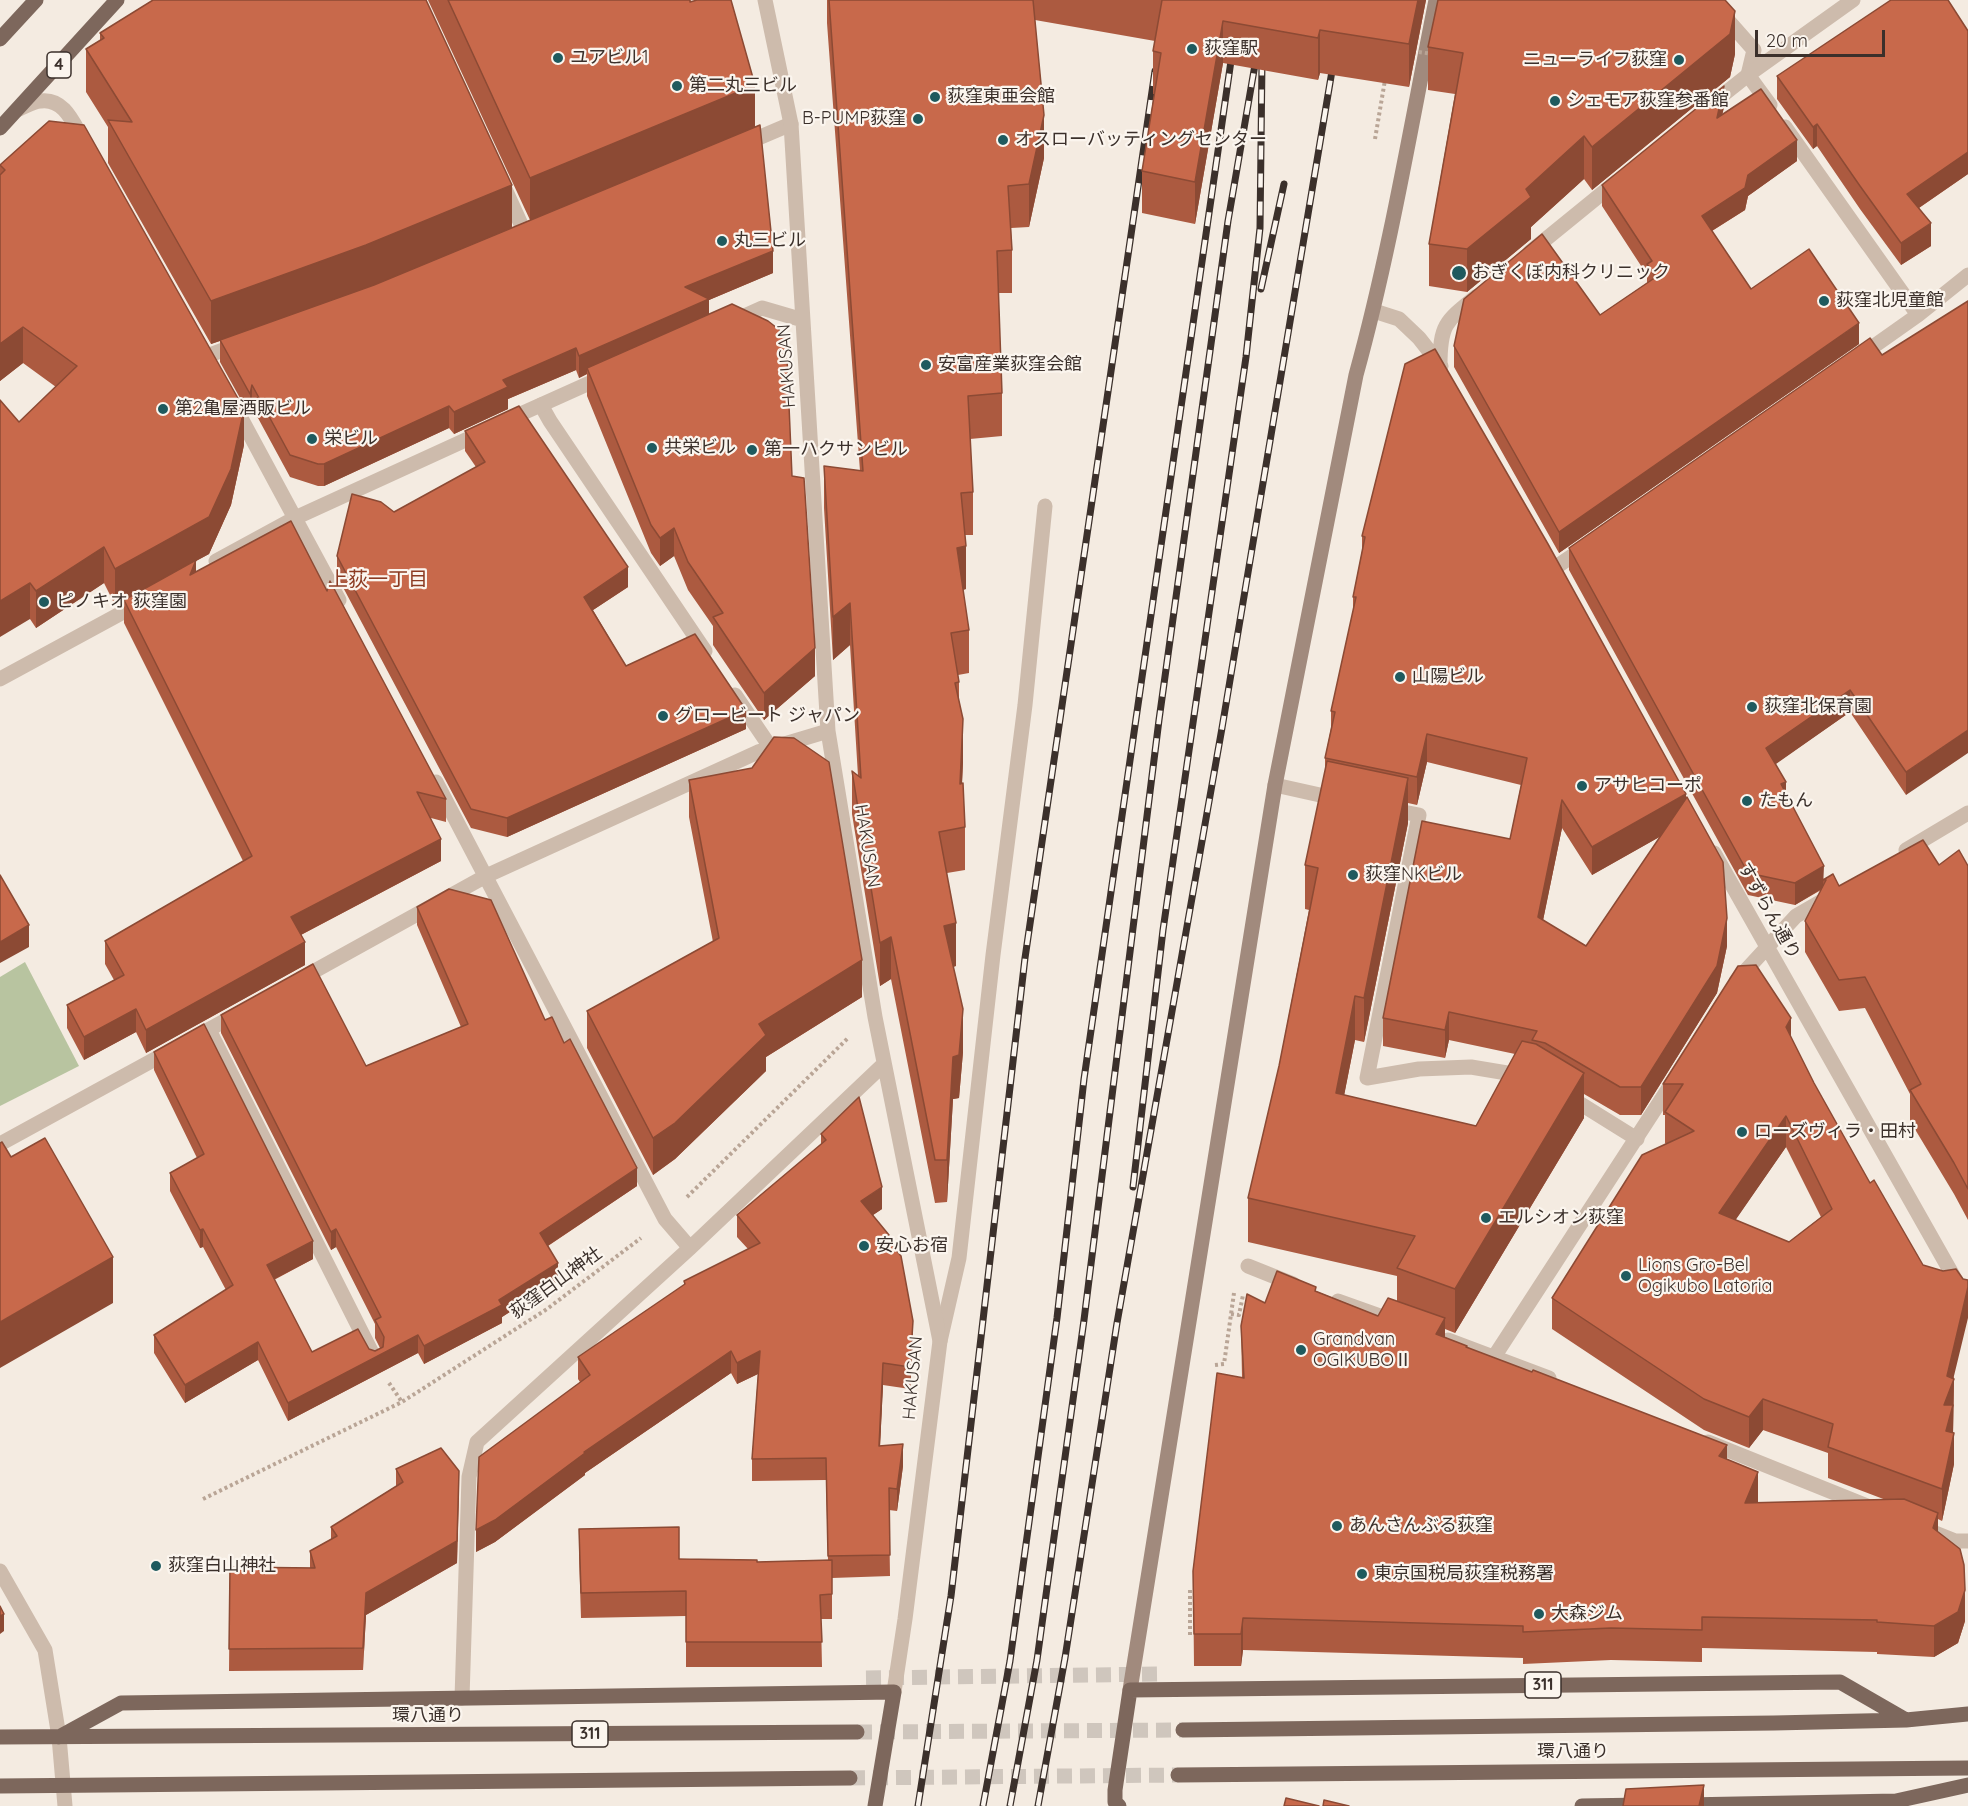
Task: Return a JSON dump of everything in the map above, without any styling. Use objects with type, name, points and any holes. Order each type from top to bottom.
[{"type":"main road","points":[[0,39],[36,0]]},
{"type":"main road","name":"4","points":[[0,128],[117,0]]},
{"type":"main road","name":"311","points":[[1130,1690],[1840,1682],[1906,1720]]},
{"type":"main road","points":[[1119,1806],[1115,1802],[1115,1790],[1130,1690]]},
{"type":"main road","points":[[59,1737],[122,1702],[894,1692],[875,1806]]},
{"type":"main road","name":"環八通り","points":[[1183,1730],[1774,1724],[1906,1720],[1968,1714]]},
{"type":"main road","name":"環八通り","points":[[0,1737],[857,1732]]},
{"type":"main road","name":"環八通り","points":[[1178,1774],[1968,1768]]},
{"type":"main road","points":[[0,1786],[850,1778]]},
{"type":"main road","points":[[1582,1806],[1896,1801],[1968,1785]]},
{"type":"street","name":"HAKUSAN","points":[[765,0],[791,124],[828,731],[875,1017],[940,1341],[894,1692]]},
{"type":"street","points":[[1130,1690],[1275,785],[1356,375],[1374,311],[1436,0]]},
{"type":"street","points":[[1710,0],[1754,50],[1748,75],[1918,315]]},
{"type":"street","points":[[1702,112],[1748,75],[1852,0]]},
{"type":"street","points":[[19,109],[41,100],[54,102],[65,110],[89,149]]},
{"type":"street","points":[[735,147],[791,124]]},
{"type":"street","points":[[1518,263],[1628,172]]},
{"type":"street","points":[[501,180],[525,233]]},
{"type":"street","points":[[1850,363],[1918,315],[1968,275]]},
{"type":"street","points":[[1374,311],[1399,319],[1419,338],[1443,370],[1440,341],[1447,322],[1490,285]]},
{"type":"street","points":[[720,326],[762,308],[803,320]]},
{"type":"street","points":[[207,356],[250,340]]},
{"type":"street","points":[[200,570],[295,518],[615,372]]},
{"type":"street","points":[[229,396],[346,613]]},
{"type":"street","points":[[541,405],[550,422],[711,659]]},
{"type":"street","points":[[940,1341],[959,1258],[993,955],[1025,705],[1045,506]]},
{"type":"street","points":[[1556,567],[1595,540]]},
{"type":"street","points":[[0,679],[158,593]]},
{"type":"street","points":[[724,678],[771,748]]},
{"type":"street","points":[[291,984],[486,876],[758,752],[828,731]]},
{"type":"street","points":[[430,771],[665,1219],[690,1248]]},
{"type":"street","points":[[1275,785],[1351,801]]},
{"type":"street","points":[[1374,806],[1419,815],[1366,1078],[1419,1069],[1471,1067],[1540,1079]]},
{"type":"street","points":[[1897,856],[1968,813]]},
{"type":"street","name":"すずらん通り","points":[[1709,844],[1968,1302]]},
{"type":"street","points":[[1734,985],[1796,916],[1837,892]]},
{"type":"street","points":[[0,1144],[250,1007]]},
{"type":"street","points":[[209,1030],[375,1359]]},
{"type":"street","points":[[462,1698],[469,1477],[477,1442],[690,1248],[884,1064]]},
{"type":"street","points":[[1494,1357],[1680,1070]]},
{"type":"street","points":[[1559,1091],[1637,1139]]},
{"type":"street","points":[[1248,1266],[1307,1290]]},
{"type":"street","points":[[1328,1298],[1406,1325]]},
{"type":"street","points":[[1439,1337],[1560,1383]]},
{"type":"street","points":[[1692,1436],[1890,1514]]},
{"type":"street","points":[[1912,1523],[1956,1541],[1968,1540]]},
{"type":"street","points":[[0,1571],[45,1650],[59,1737],[65,1806]]},
{"type":"path","points":[[1402,49],[1434,54]]},
{"type":"path","points":[[1375,139],[1387,70]]},
{"type":"path","name":"荻窪白山神社","points":[[203,1499],[402,1402],[547,1309],[665,1219],[855,1031],[875,1017]]},
{"type":"path","points":[[1215,1365],[1224,1364],[1231,1314]]},
{"type":"path","points":[[1190,1590],[1190,1635]]},
{"type":"green space","points":[[25,962],[79,1066],[0,1106],[0,977]]},
{"type":"building","points":[[153,0],[426,0],[512,185],[366,245],[211,301],[108,120],[132,122],[86,49],[104,38],[100,33]]},
{"type":"building","points":[[448,0],[690,0],[690,2],[731,0],[755,85],[530,178]]},
{"type":"building","points":[[829,0],[1033,0],[1044,115],[1029,184],[1008,186],[1012,250],[997,251],[1002,393],[968,396],[973,492],[961,493],[966,546],[957,548],[969,630],[951,633],[959,682],[955,683],[963,719],[960,784],[963,783],[965,827],[939,832],[956,923],[944,926],[963,1009],[959,1055],[953,1057],[947,1160],[935,1160],[891,937],[880,943],[852,771],[861,778],[850,603],[833,617],[824,466],[863,471]]},
{"type":"building","points":[[1162,0],[1418,0],[1409,44],[1320,30],[1318,38],[1223,21],[1195,182],[1142,171],[1161,53],[1153,51]]},
{"type":"building","points":[[1438,0],[1725,0],[1735,11],[1730,34],[1592,147],[1584,136],[1526,189],[1531,197],[1467,249],[1429,244],[1463,53],[1428,47]]},
{"type":"building","points":[[1891,0],[1948,0],[1968,31],[1968,152],[1907,194],[1931,223],[1901,243],[1817,124],[1813,127],[1777,76]]},
{"type":"building","points":[[1724,86],[1717,118],[1761,89],[1797,140],[1748,175],[1745,188],[1702,216],[1751,289],[1809,249],[1859,323],[1559,532],[1454,346],[1464,299],[1542,234],[1600,315],[1656,277],[1647,264],[1652,261],[1602,185]]},
{"type":"building","points":[[49,121],[84,125],[244,409],[231,469],[209,517],[115,569],[104,547],[36,591],[30,583],[0,601],[0,400],[19,422],[77,366],[23,327],[0,344],[0,175],[5,170],[0,165]]},
{"type":"building","points":[[760,125],[773,251],[685,287],[709,299],[579,356],[576,348],[503,380],[508,387],[454,412],[449,406],[324,464],[290,455],[252,385],[250,394],[220,340],[374,285]]},
{"type":"building","points":[[1968,301],[1968,730],[1906,772],[1850,690],[1766,748],[1786,782],[1781,784],[1824,866],[1795,883],[1748,873],[1569,548],[1870,338],[1882,355]]},
{"type":"building","points":[[732,304],[768,321],[786,335],[792,476],[804,478],[815,648],[764,693],[713,617],[723,613],[688,562],[674,528],[660,538],[651,525],[587,368]]},
{"type":"building","points":[[1435,349],[1548,544],[1686,794],[1592,847],[1562,800],[1538,917],[1586,946],[1687,797],[1723,862],[1727,918],[1717,966],[1641,1087],[1620,1087],[1545,1043],[1532,1040],[1537,1031],[1449,1012],[1445,1030],[1383,1018],[1422,821],[1510,839],[1527,758],[1427,734],[1417,777],[1325,758],[1335,712],[1331,711],[1356,597],[1353,597],[1365,537],[1362,536],[1405,364]]},
{"type":"building","points":[[519,406],[628,567],[584,597],[626,666],[695,634],[746,710],[507,818],[471,809],[337,556],[352,494],[381,502],[394,512],[485,462],[465,431]]},
{"type":"building","points":[[291,521],[327,591],[330,581],[446,799],[417,792],[441,839],[291,917],[305,942],[146,1030],[136,1009],[84,1037],[67,1005],[124,975],[105,941],[252,856],[124,600],[196,560],[190,575]]},
{"type":"building","points":[[774,737],[794,738],[829,762],[862,960],[759,1024],[766,1035],[675,1123],[653,1138],[587,1011],[719,938],[689,780],[752,768]]},
{"type":"building","points":[[1327,761],[1408,778],[1364,998],[1355,996],[1336,1093],[1476,1126],[1522,1041],[1536,1044],[1584,1073],[1455,1289],[1397,1268],[1415,1236],[1248,1198],[1279,1066],[1318,868],[1305,865]]},
{"type":"building","points":[[1923,840],[1939,865],[1959,850],[1968,866],[1968,1189],[1910,1090],[1921,1084],[1865,977],[1839,980],[1805,921],[1826,880],[1823,880],[1833,874],[1839,886]]},
{"type":"building","points":[[0,875],[29,925],[0,942]]},
{"type":"building","points":[[449,889],[491,900],[545,1020],[552,1017],[564,1043],[570,1039],[637,1168],[540,1233],[558,1263],[499,1300],[502,1305],[424,1346],[418,1335],[288,1403],[258,1342],[185,1385],[154,1335],[233,1285],[170,1173],[204,1154],[154,1052],[204,1024],[313,1241],[267,1265],[312,1352],[358,1329],[369,1349],[375,1351],[383,1347],[384,1337],[375,1320],[381,1317],[336,1229],[331,1232],[221,1015],[313,964],[366,1066],[468,1024],[417,907]]},
{"type":"building","points":[[1756,965],[1791,1018],[1786,1027],[1814,1083],[1870,1183],[1874,1180],[1923,1265],[1943,1271],[1956,1269],[1963,1279],[1968,1280],[1947,1376],[1954,1379],[1944,1405],[1953,1405],[1946,1431],[1954,1433],[1942,1489],[1828,1447],[1833,1424],[1763,1399],[1749,1417],[1704,1399],[1552,1298],[1642,1155],[1694,1131],[1665,1112],[1683,1084],[1663,1084],[1738,966]],"holes":[[[1786,1116],[1832,1209],[1789,1242],[1719,1213]]]},
{"type":"building","points":[[859,1097],[882,1187],[861,1201],[889,1235],[885,1237],[901,1256],[913,1321],[910,1367],[883,1363],[879,1446],[903,1444],[897,1489],[889,1488],[890,1555],[828,1556],[826,1458],[752,1459],[760,1351],[737,1363],[731,1351],[584,1452],[495,1520],[476,1530],[479,1457],[590,1375],[578,1357],[685,1284],[684,1281],[760,1243],[737,1215],[826,1140],[821,1134]]},
{"type":"building","points":[[45,1138],[113,1257],[0,1322],[0,1143],[2,1142],[11,1157]]},
{"type":"building","points":[[1277,1271],[1316,1287],[1315,1291],[1378,1316],[1388,1298],[1445,1318],[1436,1334],[1727,1445],[1719,1456],[1758,1472],[1745,1503],[1904,1499],[1938,1513],[1933,1528],[1960,1549],[1964,1565],[1965,1590],[1958,1612],[1934,1626],[1877,1622],[1877,1620],[1702,1617],[1702,1630],[1611,1628],[1523,1632],[1523,1626],[1243,1618],[1241,1634],[1194,1634],[1193,1571],[1217,1373],[1244,1378],[1241,1326],[1247,1294],[1265,1303]]},
{"type":"building","points":[[441,1448],[459,1471],[457,1541],[366,1593],[363,1648],[229,1649],[230,1567],[315,1568],[310,1551],[337,1536],[331,1527],[403,1482],[396,1469]]},
{"type":"building","points":[[679,1527],[679,1559],[757,1560],[757,1562],[832,1560],[832,1594],[820,1595],[822,1642],[686,1642],[686,1591],[581,1593],[579,1529]]},
{"type":"building","points":[[1704,1785],[1699,1806],[1623,1806],[1626,1789]]},
{"type":"building","points":[[1286,1798],[1319,1806],[1284,1806]]},
{"type":"building","points":[[1324,1800],[1349,1806],[1323,1806]]},
{"type":"tunnel","points":[[866,1678],[1163,1674]]},
{"type":"tunnel","points":[[857,1732],[1183,1730]]},
{"type":"tunnel","points":[[850,1778],[1178,1775]]},
{"type":"railway","points":[[983,1806],[1010,1661],[1057,1318],[1084,1079],[1233,47]]},
{"type":"railway","points":[[1010,1806],[1037,1660],[1084,1320],[1159,720],[1228,221],[1257,53]]},
{"type":"railway","points":[[1038,1806],[1065,1658],[1117,1323],[1222,728],[1334,59]]},
{"type":"railway","points":[[1133,1187],[1163,930],[1246,357],[1260,228],[1262,62]]},
{"type":"railway","points":[[918,1806],[951,1596],[1025,958],[1155,71]]},
{"type":"railway","points":[[1261,289],[1284,184]]},
{"type":"place","name":"荻窪駅","points":[[1192,49]]},
{"type":"place","name":"ユアビル1","points":[[558,58]]},
{"type":"place","name":"ニューライフ荻窪","points":[[1679,60]]},
{"type":"place","name":"第二丸三ビル","points":[[677,86]]},
{"type":"place","name":"荻窪東亜会館","points":[[935,97]]},
{"type":"place","name":"シェモア荻窪参番館","points":[[1555,101]]},
{"type":"place","name":"B-PUMP荻窪","points":[[918,119]]},
{"type":"place","name":"オスローバッティングセンター","points":[[1003,140]]},
{"type":"place","name":"丸三ビル","points":[[722,241]]},
{"type":"place","name":"おぎくぼ内科クリニック","points":[[1459,273]]},
{"type":"place","name":"荻窪北児童館","points":[[1824,301]]},
{"type":"place","name":"安富産業荻窪会館","points":[[926,365]]},
{"type":"place","name":"第2亀屋酒販ビル","points":[[163,409]]},
{"type":"place","name":"栄ビル","points":[[312,439]]},
{"type":"place","name":"共栄ビル","points":[[652,448]]},
{"type":"place","name":"第一ハクサンビル","points":[[752,450]]},
{"type":"place","name":"ピノキオ 荻窪園","points":[[44,602]]},
{"type":"place","name":"山陽ビル","points":[[1400,677]]},
{"type":"place","name":"荻窪北保育園","points":[[1752,707]]},
{"type":"place","name":"グロービート ジャパン","points":[[663,716]]},
{"type":"place","name":"アサヒコーポ","points":[[1582,786]]},
{"type":"place","name":"たもん","points":[[1747,801]]},
{"type":"place","name":"荻窪NKビル","points":[[1353,875]]},
{"type":"place","name":"ローズヴィラ・田村","points":[[1742,1132]]},
{"type":"place","name":"エルシオン荻窪","points":[[1486,1218]]},
{"type":"place","name":"安心お宿","points":[[864,1246]]},
{"type":"place","name":"Lions Gro-Bel Ogikubo Latoria","points":[[1626,1276]]},
{"type":"place","name":"Grandvan OGIKUBOⅡ","points":[[1301,1350]]},
{"type":"place","name":"あんさんぶる荻窪","points":[[1337,1526]]},
{"type":"place","name":"荻窪白山神社","points":[[156,1566]]},
{"type":"place","name":"東京国税局荻窪税務署","points":[[1362,1574]]},
{"type":"place","name":"大森ジム","points":[[1539,1614]]},
{"type":"district","name":"上荻一丁目","points":[[378,580]]}]
